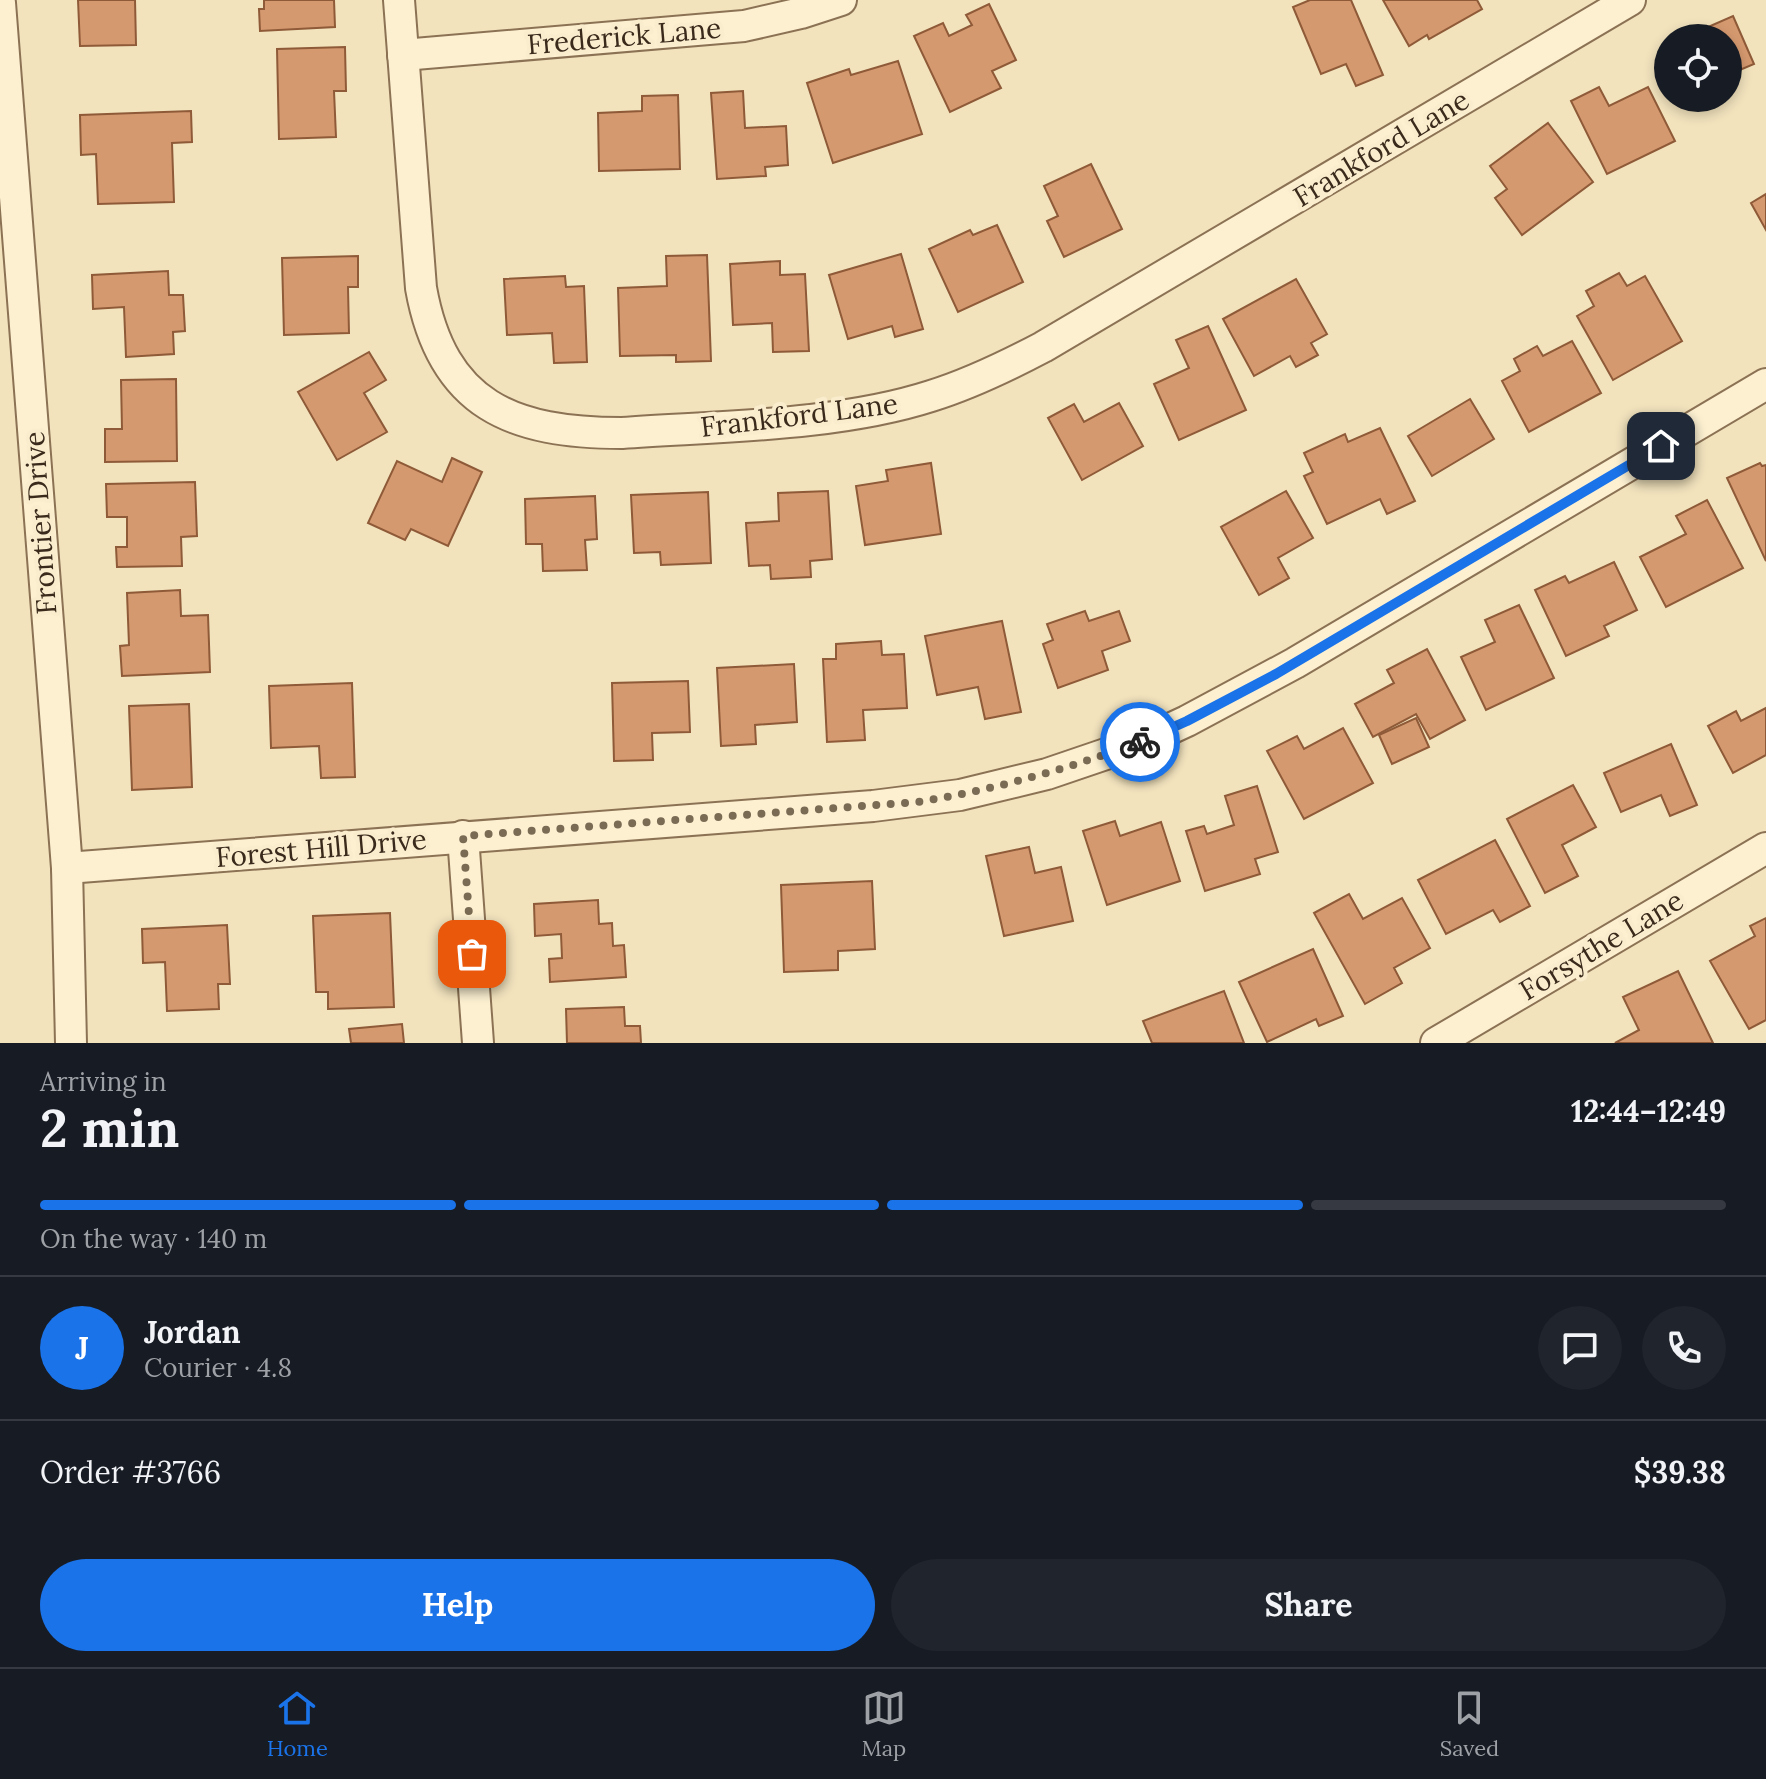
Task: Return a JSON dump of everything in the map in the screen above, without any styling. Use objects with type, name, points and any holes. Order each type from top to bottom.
[{"type":"street","name":"Frankford Lane","points":[[399,0],[421,288],[428,324],[441,353],[470,389],[489,405],[508,415],[549,429],[622,433],[857,413],[930,396],[989,374],[1043,347],[1630,0]]},
{"type":"street","name":"Frederick Lane","points":[[403,55],[744,26],[841,0]]},
{"type":"street","name":"Frontier Drive","points":[[0,3],[3,87],[67,868],[71,1043]]},
{"type":"street","name":"Forest Hill Drive","points":[[67,868],[917,802],[1000,786],[1144,741],[1237,696],[1766,384]]},
{"type":"street","points":[[463,836],[478,1043]]},
{"type":"street","name":"Forsythe Lane","points":[[1436,1043],[1766,848]]},
{"type":"building","points":[[78,0],[135,0],[136,45],[80,46]]},
{"type":"building","points":[[264,0],[334,0],[335,27],[260,31],[259,9],[264,9]]},
{"type":"building","points":[[1310,0],[1351,0],[1383,75],[1356,86],[1346,64],[1321,74],[1293,7]]},
{"type":"building","points":[[1383,0],[1477,0],[1482,9],[1429,39],[1427,35],[1409,46]]},
{"type":"building","points":[[989,4],[1016,60],[992,71],[1001,88],[950,112],[914,36],[943,23],[949,36],[972,25],[966,15]]},
{"type":"building","points":[[1733,16],[1736,24],[1715,24]]},
{"type":"building","points":[[1742,37],[1754,64],[1742,69]]},
{"type":"building","points":[[345,47],[346,91],[334,91],[336,137],[279,139],[277,49]]},
{"type":"building","points":[[898,61],[922,134],[833,163],[807,83],[849,69],[851,75]]},
{"type":"building","points":[[1599,87],[1609,106],[1648,87],[1654,99],[1654,112],[1660,112],[1675,141],[1607,174],[1571,101]]},
{"type":"building","points":[[743,91],[745,128],[786,126],[788,165],[765,167],[766,176],[717,179],[711,93]]},
{"type":"building","points":[[678,95],[680,169],[599,171],[598,113],[642,111],[642,96]]},
{"type":"building","points":[[191,111],[192,142],[172,143],[174,202],[98,204],[96,154],[81,155],[80,115]]},
{"type":"building","points":[[1548,123],[1593,182],[1522,235],[1495,198],[1507,189],[1490,166]]},
{"type":"building","points":[[1091,164],[1122,229],[1064,257],[1047,221],[1058,216],[1044,186]]},
{"type":"building","points":[[1766,194],[1766,230],[1751,203]]},
{"type":"building","points":[[997,225],[1023,282],[958,312],[929,249],[970,230],[973,235]]},
{"type":"building","points":[[901,254],[923,329],[895,337],[892,326],[848,339],[829,275]]},
{"type":"building","points":[[707,255],[711,361],[676,362],[676,355],[620,356],[618,288],[667,286],[666,256]]},
{"type":"building","points":[[358,256],[358,287],[348,287],[349,333],[284,335],[282,258]]},
{"type":"building","points":[[780,261],[780,275],[805,274],[809,351],[773,352],[772,323],[733,325],[730,264]]},
{"type":"building","points":[[168,271],[169,295],[183,295],[185,331],[173,332],[174,354],[126,357],[124,307],[93,309],[92,275]]},
{"type":"building","points":[[1619,273],[1627,286],[1645,276],[1682,341],[1613,380],[1577,316],[1594,306],[1586,291]]},
{"type":"building","points":[[565,276],[566,287],[584,286],[587,362],[554,363],[552,333],[507,335],[504,279]]},
{"type":"building","points":[[1296,279],[1327,334],[1311,343],[1318,355],[1296,367],[1290,356],[1254,376],[1223,319]]},
{"type":"building","points":[[1208,326],[1246,410],[1179,440],[1154,384],[1189,368],[1176,340]]},
{"type":"building","points":[[1572,341],[1601,393],[1529,432],[1502,381],[1520,371],[1514,359],[1537,346],[1543,356]]},
{"type":"building","points":[[369,352],[386,380],[364,393],[387,432],[337,460],[298,392]]},
{"type":"building","points":[[176,379],[177,461],[105,462],[105,429],[122,429],[121,380]]},
{"type":"building","points":[[1470,399],[1494,439],[1432,476],[1408,436]]},
{"type":"building","points":[[1119,403],[1143,446],[1082,480],[1048,418],[1074,404],[1084,422]]},
{"type":"building","points":[[1380,428],[1415,501],[1387,514],[1380,499],[1327,524],[1304,476],[1313,472],[1304,453],[1345,434],[1348,442]]},
{"type":"building","points":[[452,458],[482,472],[448,546],[411,529],[405,540],[368,523],[397,461],[442,482]]},
{"type":"building","points":[[931,463],[941,534],[865,545],[856,486],[888,481],[886,470]]},
{"type":"building","points":[[1760,463],[1766,465],[1766,561],[1727,478]]},
{"type":"building","points":[[195,482],[197,536],[181,537],[182,566],[117,567],[116,547],[127,547],[127,517],[107,517],[106,484]]},
{"type":"building","points":[[828,491],[832,559],[810,561],[811,577],[771,579],[770,565],[749,566],[746,523],[779,521],[778,493]]},
{"type":"building","points":[[1286,491],[1313,538],[1278,558],[1289,578],[1259,595],[1221,527]]},
{"type":"building","points":[[708,492],[711,563],[661,565],[660,552],[634,553],[631,495]]},
{"type":"building","points":[[595,496],[597,539],[585,540],[587,570],[543,571],[542,544],[526,544],[525,499]]},
{"type":"building","points":[[1707,500],[1743,568],[1666,607],[1640,557],[1686,534],[1676,516]]},
{"type":"building","points":[[1614,562],[1637,610],[1604,626],[1609,636],[1566,656],[1535,590],[1565,576],[1569,583]]},
{"type":"building","points":[[180,590],[181,616],[208,615],[210,672],[122,676],[120,646],[129,645],[127,593]]},
{"type":"building","points":[[1519,605],[1554,678],[1486,710],[1461,657],[1495,642],[1485,620]]},
{"type":"building","points":[[1085,611],[1089,621],[1119,611],[1130,641],[1102,651],[1108,670],[1058,688],[1043,644],[1053,640],[1047,624]]},
{"type":"building","points":[[1002,621],[1021,712],[985,719],[978,687],[937,695],[925,636]]},
{"type":"building","points":[[881,641],[882,655],[904,654],[907,708],[863,710],[865,740],[827,742],[823,659],[836,659],[836,644]]},
{"type":"building","points":[[1427,649],[1465,720],[1430,739],[1416,714],[1373,737],[1355,704],[1394,683],[1387,670]]},
{"type":"building","points":[[794,664],[797,722],[755,725],[756,744],[721,746],[717,668]]},
{"type":"building","points":[[688,681],[690,732],[652,733],[653,760],[614,761],[612,683]]},
{"type":"building","points":[[352,683],[355,777],[321,778],[319,746],[271,748],[269,686]]},
{"type":"building","points":[[189,704],[192,787],[132,790],[129,706]]},
{"type":"building","points":[[1766,708],[1766,755],[1733,773],[1708,726],[1736,711],[1741,721]]},
{"type":"building","points":[[1416,718],[1429,747],[1392,764],[1379,735]]},
{"type":"building","points":[[1343,728],[1373,783],[1304,819],[1267,751],[1297,736],[1304,749]]},
{"type":"building","points":[[1671,744],[1697,805],[1670,816],[1661,795],[1621,812],[1604,773]]},
{"type":"building","points":[[1573,785],[1596,827],[1562,845],[1578,876],[1545,893],[1507,819]]},
{"type":"building","points":[[1257,786],[1278,852],[1255,859],[1260,874],[1205,891],[1186,831],[1204,826],[1207,834],[1234,825],[1225,796]]},
{"type":"building","points":[[1115,821],[1120,836],[1161,822],[1180,881],[1107,905],[1083,831]]},
{"type":"building","points":[[1495,840],[1530,906],[1500,922],[1493,910],[1446,934],[1418,880]]},
{"type":"building","points":[[1029,847],[1035,873],[1061,867],[1073,921],[1004,936],[986,856]]},
{"type":"building","points":[[872,881],[875,949],[838,951],[838,970],[784,972],[781,885]]},
{"type":"building","points":[[1349,894],[1363,919],[1402,898],[1430,948],[1394,968],[1402,983],[1365,1004],[1314,913]]},
{"type":"building","points":[[598,900],[599,924],[612,923],[613,946],[624,945],[626,977],[550,982],[549,959],[562,958],[561,934],[535,936],[534,904]]},
{"type":"building","points":[[390,913],[394,1007],[328,1009],[328,992],[316,992],[313,916]]},
{"type":"building","points":[[1766,918],[1766,1020],[1749,1029],[1710,961],[1755,936],[1750,926]]},
{"type":"building","points":[[227,925],[230,984],[218,984],[219,1009],[167,1011],[165,962],[143,963],[142,929]]},
{"type":"building","points":[[1313,949],[1343,1016],[1319,1026],[1316,1019],[1267,1042],[1239,982]]},
{"type":"building","points":[[1678,971],[1713,1043],[1615,1043],[1639,1030],[1623,997]]},
{"type":"building","points":[[1224,991],[1244,1043],[1152,1043],[1143,1021]]},
{"type":"building","points":[[624,1007],[625,1026],[640,1026],[641,1043],[567,1043],[566,1009]]},
{"type":"building","points":[[402,1024],[404,1043],[351,1043],[349,1029]]},
{"type":"way so far","points":[[472,954],[463,836],[917,802],[1047,774],[1140,742]]},
{"type":"route","points":[[1140,742],[1276,674],[1661,446]]}]
